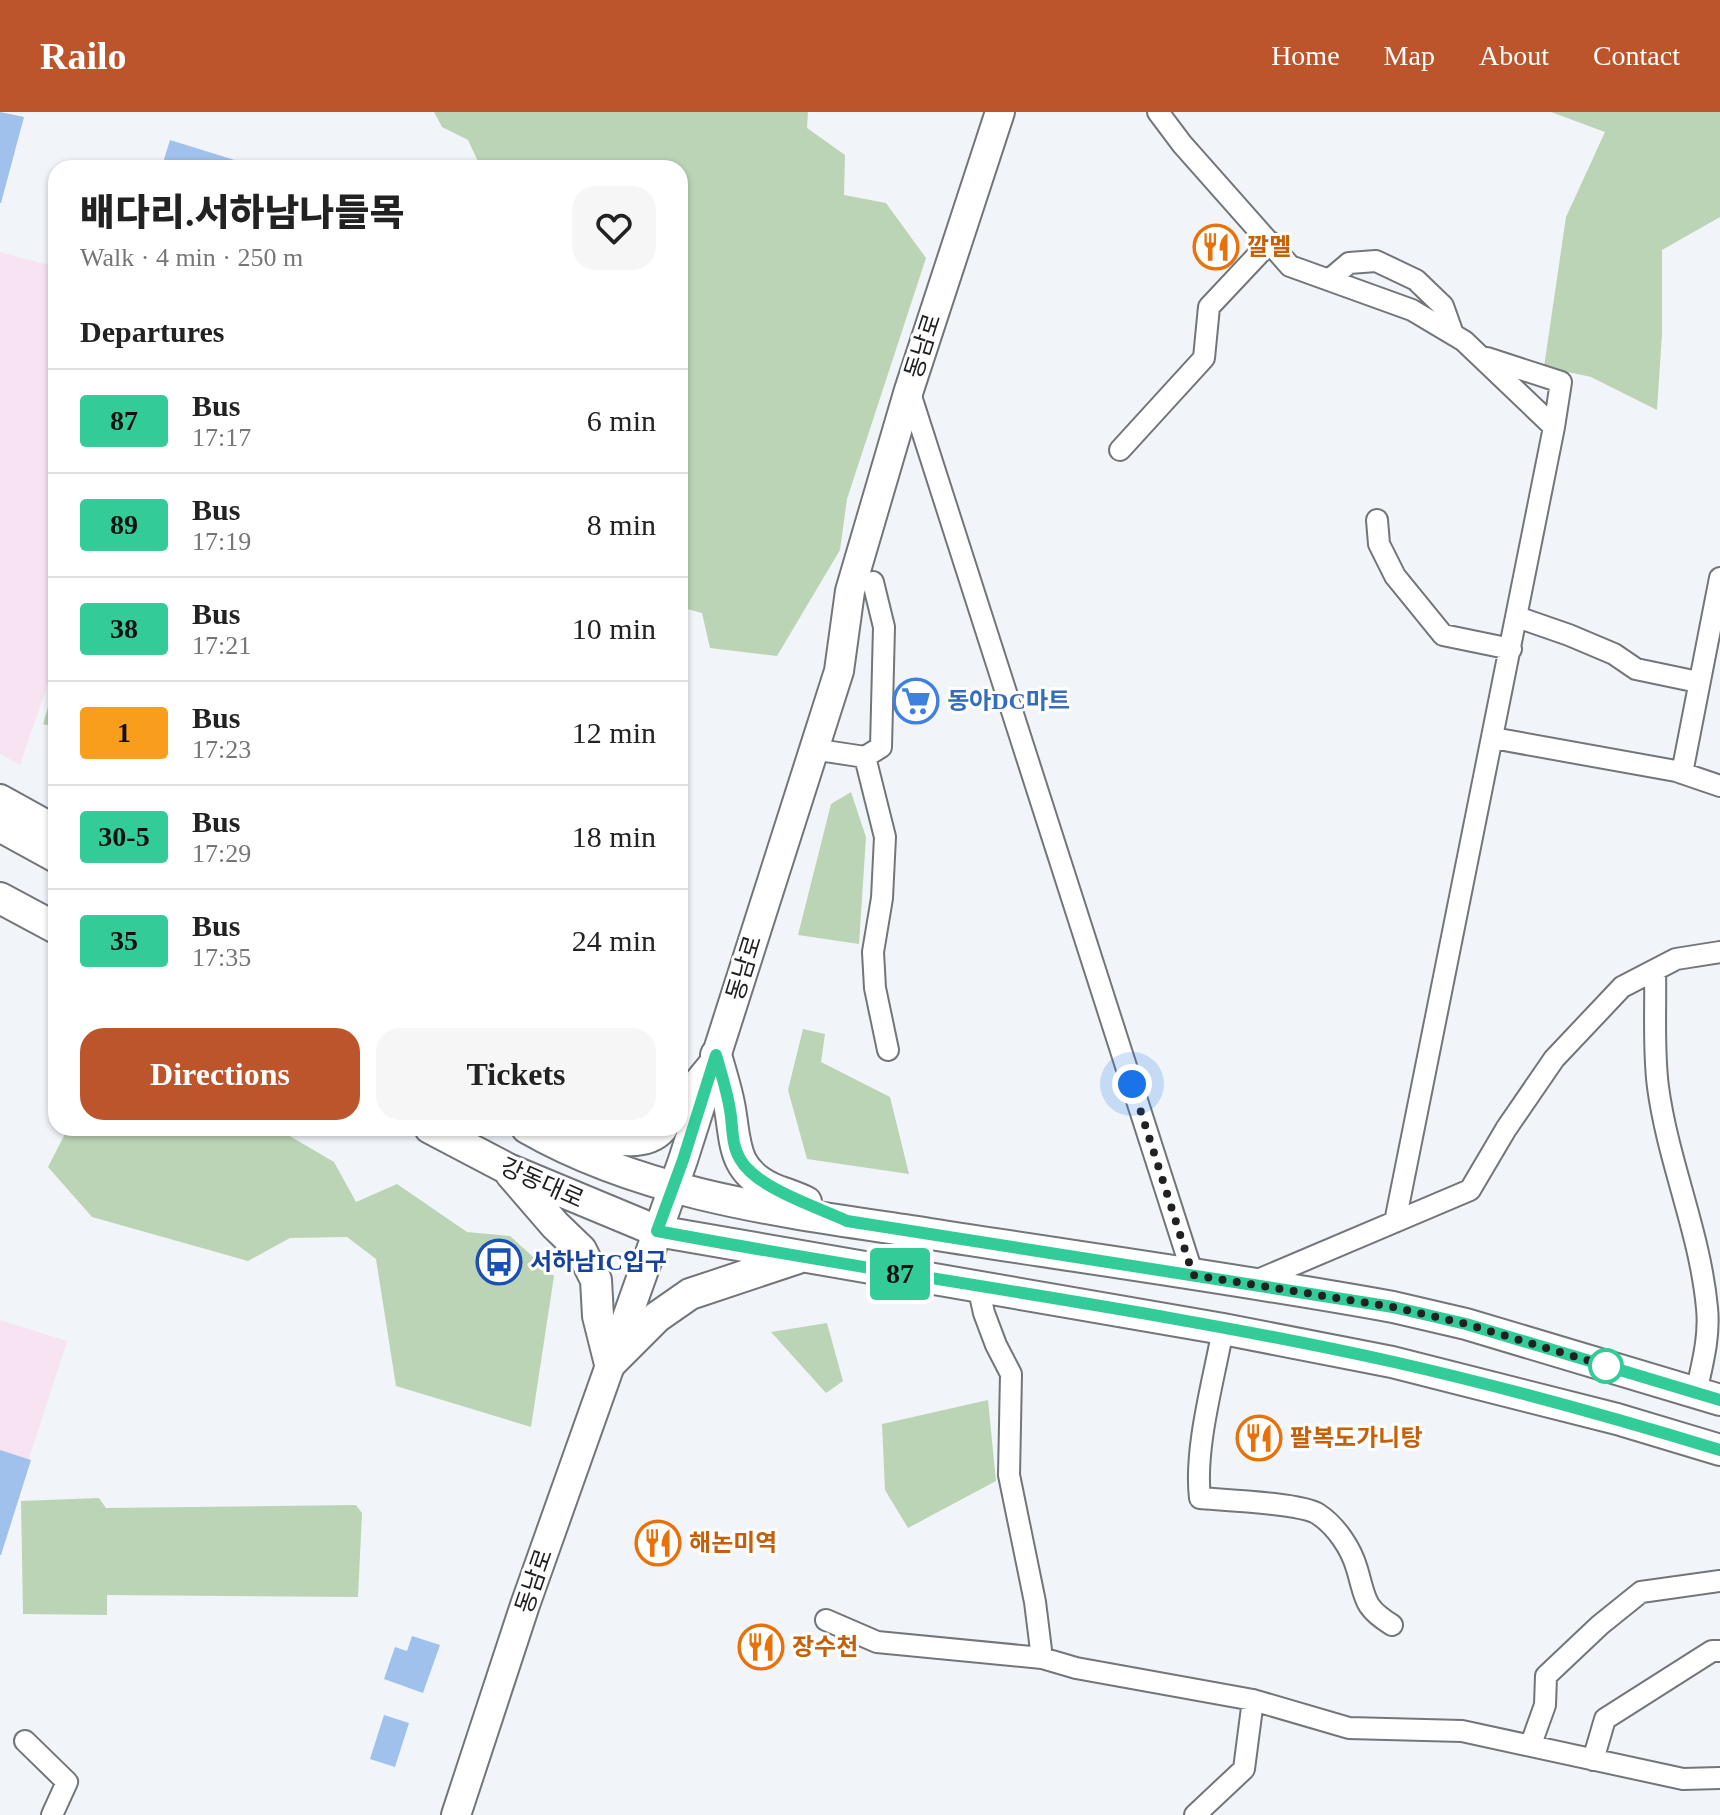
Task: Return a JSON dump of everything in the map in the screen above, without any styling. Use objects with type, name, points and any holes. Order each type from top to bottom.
[{"type":"main road","name":"동남로","points":[[456,1815],[525,1605],[673,1187],[839,671],[850,591],[909,390],[1000,112]]},
{"type":"main road","points":[[0,800],[48,827]]},
{"type":"main road","points":[[0,826],[48,853]]},
{"type":"main road","points":[[0,898],[48,924]]},
{"type":"main road","points":[[688,1095],[714,1061]]},
{"type":"main road","points":[[714,1061],[731,1111],[732,1135],[739,1158],[746,1167],[770,1188],[847,1221],[1393,1307],[1466,1324],[1708,1397]]},
{"type":"main road","name":"강동대로","points":[[445,1136],[508,1169],[657,1231],[1223,1329],[1392,1362],[1617,1419],[1720,1450]]},
{"type":"main road","name":"강동대로","points":[[541,1136],[635,1176],[673,1187],[784,1212],[847,1221]]},
{"type":"main road","points":[[612,1136],[635,1141],[653,1136]]},
{"type":"main road","points":[[508,1169],[555,1225],[581,1250],[596,1280],[598,1316],[610,1364]]},
{"type":"main road","points":[[610,1364],[657,1317],[690,1294],[800,1257]]},
{"type":"street","points":[[1161,114],[1182,144],[1290,266],[1412,310],[1453,334],[1554,427]]},
{"type":"street","points":[[1120,450],[1204,358],[1209,307],[1270,242]]},
{"type":"street","points":[[1329,280],[1349,263],[1376,261],[1416,280],[1443,306],[1453,334]]},
{"type":"street","points":[[1395,1222],[1511,649],[1561,382],[1479,355]]},
{"type":"street","points":[[909,390],[1193,1275]]},
{"type":"street","points":[[1377,520],[1379,544],[1395,576],[1443,635],[1511,649]]},
{"type":"street","points":[[1682,773],[1720,578]]},
{"type":"street","points":[[812,749],[865,757],[881,747],[884,627],[873,582]]},
{"type":"street","points":[[1517,617],[1614,654],[1636,669],[1698,682]]},
{"type":"street","points":[[1493,738],[1682,773],[1720,786]]},
{"type":"street","points":[[865,757],[885,837],[882,898],[873,952],[875,988],[888,1050]]},
{"type":"street","points":[[1248,1284],[1470,1190],[1506,1129],[1554,1059],[1622,987],[1676,959],[1720,952]]},
{"type":"street","points":[[1655,970],[1658,1085],[1696,1244],[1708,1310],[1708,1397]]},
{"type":"street","points":[[978,1286],[996,1345],[1011,1374],[1009,1475],[1035,1602],[1042,1658]]},
{"type":"street","points":[[1223,1329],[1202,1449],[1198,1481],[1200,1498],[1316,1512],[1338,1531],[1357,1566],[1364,1599],[1392,1625]]},
{"type":"street","points":[[1531,1744],[1545,1705],[1546,1676],[1600,1625],[1641,1592],[1720,1581]]},
{"type":"street","points":[[826,1620],[877,1642],[1042,1658],[1076,1668],[1253,1700],[1349,1728],[1462,1731],[1683,1779],[1720,1778]]},
{"type":"street","points":[[1593,1760],[1605,1719],[1712,1651],[1720,1651]]},
{"type":"street","points":[[1195,1815],[1244,1769],[1253,1700]]},
{"type":"street","points":[[25,1741],[67,1782],[52,1815]]},
{"type":"shaded area","points":[[0,252],[48,265],[48,683],[20,765],[0,754]]},
{"type":"shaded area","points":[[0,1320],[67,1341],[0,1549]]},
{"type":"green space","points":[[434,112],[808,112],[807,128],[845,155],[844,195],[886,203],[926,258],[847,499],[840,550],[777,656],[710,648],[702,613],[688,609],[688,160],[477,160],[468,140],[442,127]]},
{"type":"green space","points":[[1551,112],[1720,112],[1720,217],[1662,250],[1662,334],[1657,410],[1591,377],[1544,367],[1566,217],[1605,132]]},
{"type":"green space","points":[[48,707],[48,725],[43,724]]},
{"type":"green space","points":[[851,792],[866,837],[859,944],[798,935],[831,804]]},
{"type":"green space","points":[[803,1029],[825,1034],[821,1062],[890,1097],[909,1174],[807,1159],[788,1090]]},
{"type":"green space","points":[[64,1136],[290,1136],[334,1162],[356,1202],[397,1184],[467,1232],[510,1236],[554,1276],[531,1427],[396,1386],[376,1259],[347,1237],[290,1238],[248,1261],[92,1217],[48,1167]]},
{"type":"green space","points":[[827,1323],[843,1381],[826,1393],[771,1332]]},
{"type":"green space","points":[[988,1400],[996,1481],[908,1528],[885,1490],[882,1424]]},
{"type":"green space","points":[[99,1498],[106,1508],[356,1505],[362,1513],[358,1597],[107,1595],[107,1615],[23,1614],[21,1501]]},
{"type":"building","points":[[0,112],[24,117],[1,203],[0,203]]},
{"type":"building","points":[[170,140],[235,160],[164,160]]},
{"type":"building","points":[[0,1450],[31,1460],[1,1555],[0,1555]]},
{"type":"building","points":[[412,1636],[440,1645],[423,1693],[384,1679],[395,1647],[407,1651]]},
{"type":"building","points":[[384,1715],[409,1723],[395,1767],[370,1759]]},
{"type":"bus line","name":"87","points":[[1720,1400],[1466,1324],[1393,1307],[847,1221],[770,1188],[753,1175],[739,1158],[732,1135],[731,1111],[716,1055],[657,1231],[1223,1329],[1392,1362],[1617,1419],[1720,1450]]},
{"type":"place","name":"깔멜","points":[[1216,247]]},
{"type":"place","name":"동아DC마트","points":[[916,701]]},
{"type":"place","name":"서하남IC입구","points":[[499,1262]]},
{"type":"place","name":"팔복도가니탕","points":[[1259,1438]]},
{"type":"place","name":"해논미역","points":[[658,1543]]},
{"type":"place","name":"장수천","points":[[761,1647]]},
{"type":"route","points":[[1132,1084],[1193,1275],[1393,1307],[1466,1324],[1610,1367],[1606,1366]]}]
